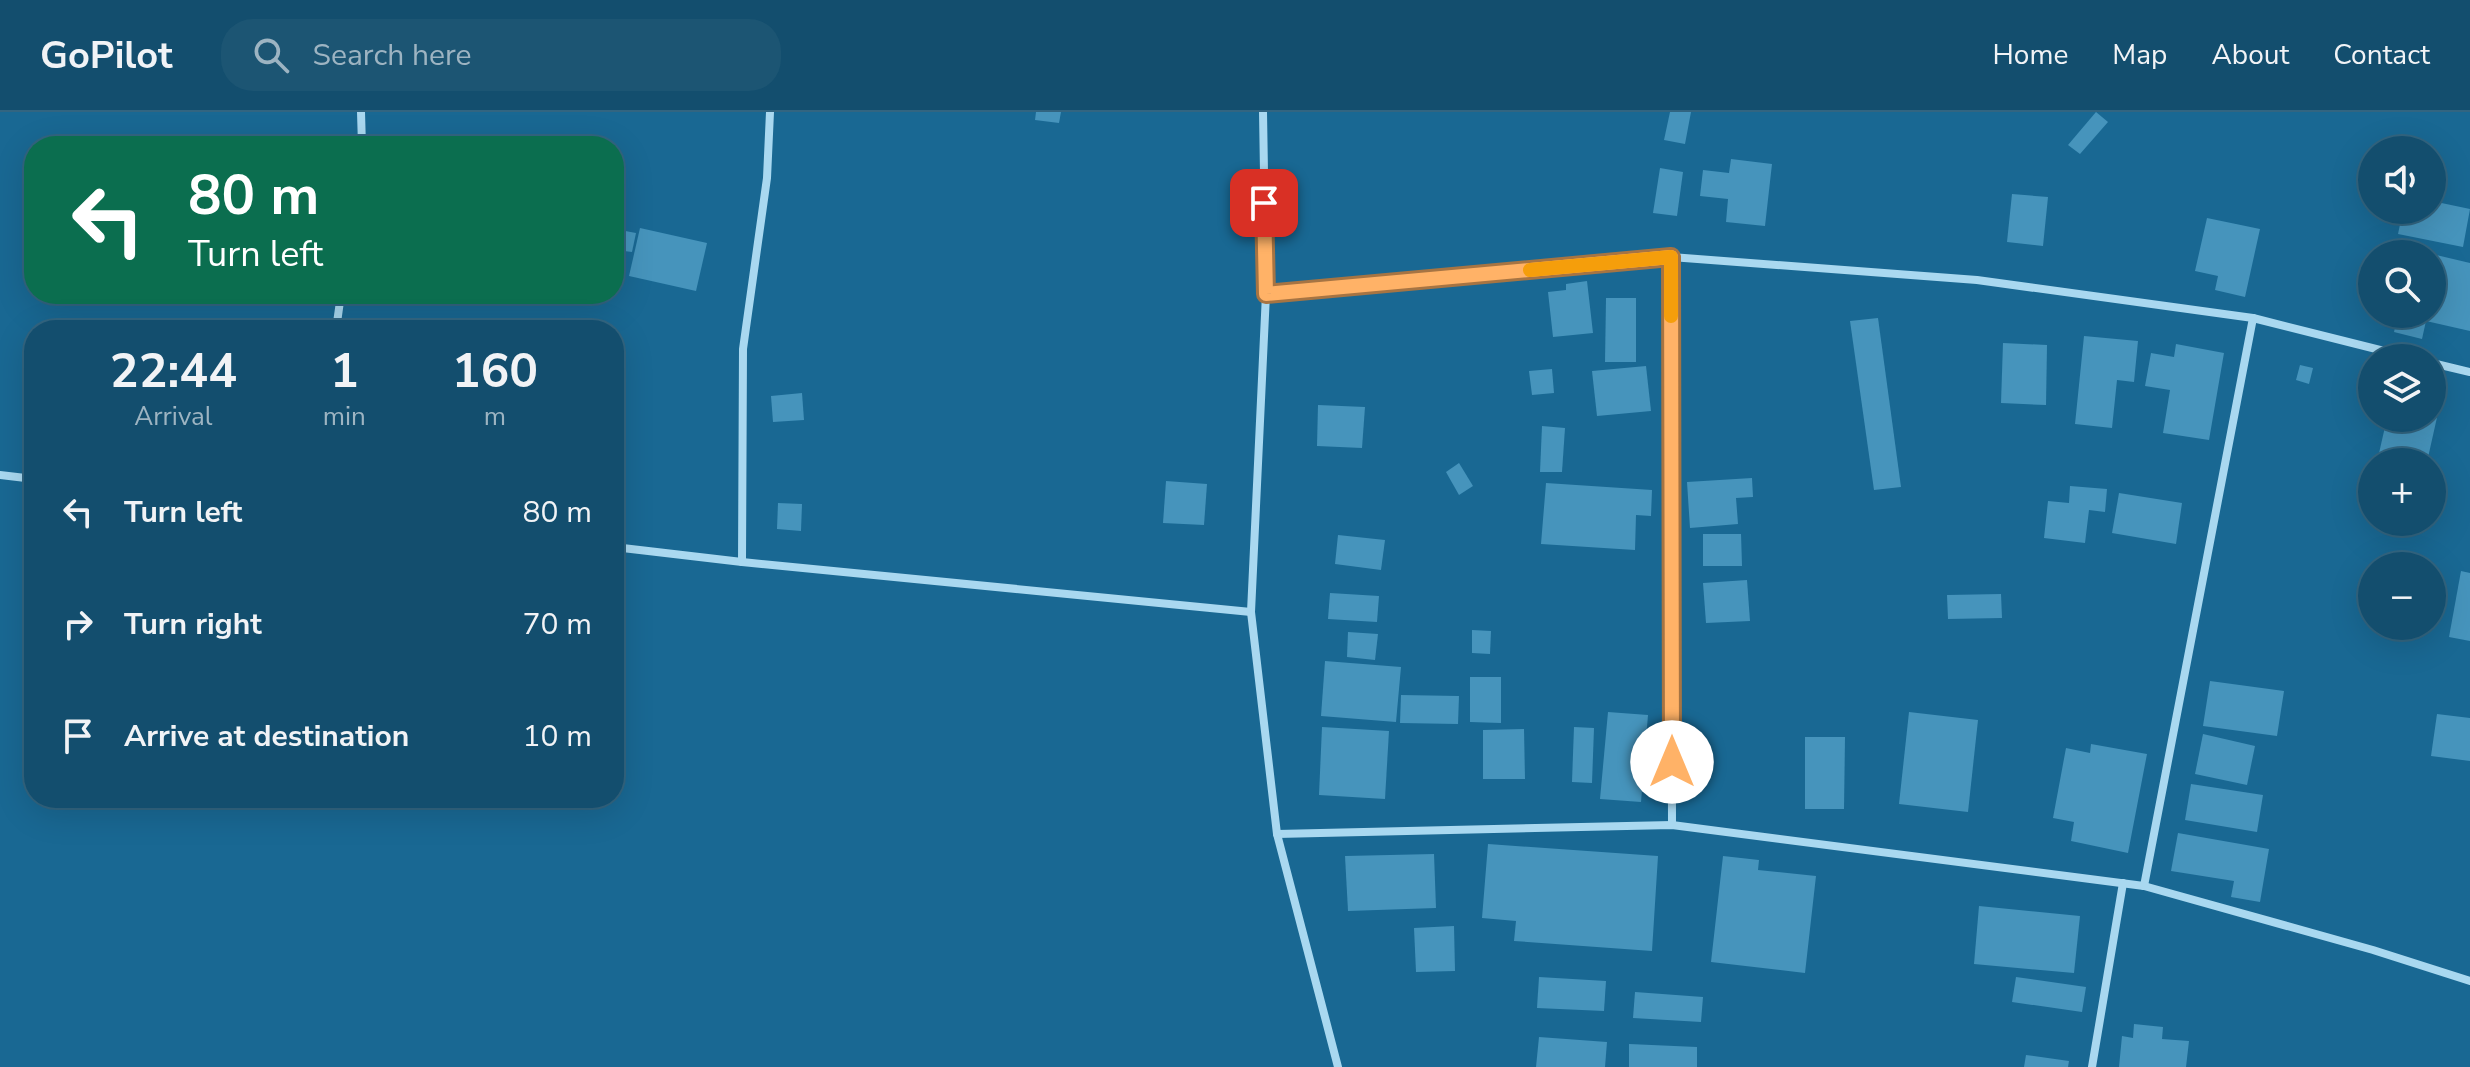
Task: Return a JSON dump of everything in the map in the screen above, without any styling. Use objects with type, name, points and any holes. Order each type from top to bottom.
[{"type":"street","points":[[361,112],[362,136]]},
{"type":"street","points":[[742,562],[743,349],[767,178],[770,112]]},
{"type":"street","points":[[1263,112],[1266,294],[1251,612],[1277,834],[1338,1067]]},
{"type":"street","points":[[1266,294],[1671,257],[1977,280],[2253,318],[2358,344]]},
{"type":"street","points":[[1671,257],[1672,825]]},
{"type":"street","points":[[2144,886],[2253,318]]},
{"type":"street","points":[[2446,366],[2470,372]]},
{"type":"street","points":[[0,475],[24,478]]},
{"type":"street","points":[[624,548],[1251,612]]},
{"type":"street","points":[[1277,834],[1672,825],[2144,886],[2373,950],[2470,981]]},
{"type":"street","points":[[2092,1067],[2123,883]]},
{"type":"building","points":[[1036,112],[1061,112],[1059,123],[1035,120]]},
{"type":"building","points":[[1670,112],[1691,112],[1685,144],[1664,140]]},
{"type":"building","points":[[2096,112],[2108,122],[2080,154],[2068,145]]},
{"type":"building","points":[[1731,159],[1772,164],[1765,226],[1726,222],[1728,199],[1700,196],[1703,170],[1729,173]]},
{"type":"building","points":[[1660,168],[1683,172],[1677,216],[1653,213]]},
{"type":"building","points":[[2012,194],[2048,197],[2043,246],[2007,242]]},
{"type":"building","points":[[2446,204],[2470,209],[2463,247],[2446,244],[2446,240],[2398,234],[2400,224],[2446,224]]},
{"type":"building","points":[[2207,218],[2260,229],[2245,297],[2215,290],[2218,276],[2195,271]]},
{"type":"building","points":[[640,228],[707,243],[696,291],[629,276]]},
{"type":"building","points":[[624,231],[636,233],[632,252],[624,251]]},
{"type":"building","points":[[2446,257],[2470,263],[2470,331],[2446,326]]},
{"type":"building","points":[[1587,281],[1593,333],[1553,337],[1548,292],[1566,290],[1566,284]]},
{"type":"building","points":[[1606,298],[1636,298],[1636,362],[1605,362]]},
{"type":"building","points":[[1878,318],[1901,487],[1874,490],[1850,321]]},
{"type":"building","points":[[2395,328],[2424,328],[2422,339],[2394,332]]},
{"type":"building","points":[[2084,336],[2138,341],[2134,382],[2117,380],[2112,428],[2075,424]]},
{"type":"building","points":[[2003,343],[2047,345],[2046,405],[2001,403]]},
{"type":"building","points":[[2176,344],[2224,353],[2209,440],[2163,433],[2170,390],[2145,386],[2151,353],[2174,357]]},
{"type":"building","points":[[2300,365],[2313,368],[2309,384],[2296,380]]},
{"type":"building","points":[[1646,366],[1651,411],[1597,416],[1592,371]]},
{"type":"building","points":[[1552,369],[1554,393],[1532,395],[1529,371]]},
{"type":"building","points":[[802,393],[804,420],[773,422],[771,396]]},
{"type":"building","points":[[1318,405],[1365,407],[1362,448],[1317,446]]},
{"type":"building","points":[[1542,426],[1565,428],[1562,472],[1540,472]]},
{"type":"building","points":[[2384,432],[2434,432],[2430,448],[2380,448]]},
{"type":"building","points":[[1459,463],[1473,486],[1459,495],[1446,472]]},
{"type":"building","points":[[1752,478],[1753,497],[1736,498],[1738,524],[1690,528],[1687,482]]},
{"type":"building","points":[[1166,481],[1207,484],[1204,525],[1163,523]]},
{"type":"building","points":[[1546,483],[1652,490],[1651,516],[1636,515],[1635,550],[1541,544]]},
{"type":"building","points":[[2070,486],[2107,489],[2105,512],[2089,510],[2085,543],[2044,538],[2048,501],[2069,503]]},
{"type":"building","points":[[2119,493],[2182,503],[2176,544],[2112,533]]},
{"type":"building","points":[[778,503],[802,504],[801,531],[777,529]]},
{"type":"building","points":[[1703,534],[1741,534],[1742,566],[1703,566]]},
{"type":"building","points":[[1338,535],[1385,540],[1381,570],[1335,564]]},
{"type":"building","points":[[2461,571],[2470,573],[2470,641],[2449,637]]},
{"type":"building","points":[[1747,580],[1750,621],[1706,623],[1703,583]]},
{"type":"building","points":[[1330,593],[1379,596],[1377,622],[1328,619]]},
{"type":"building","points":[[2001,594],[2002,618],[1948,619],[1947,595]]},
{"type":"building","points":[[1472,630],[1491,631],[1490,654],[1472,653]]},
{"type":"building","points":[[1348,632],[1378,634],[1375,660],[1347,657]]},
{"type":"building","points":[[1325,661],[1401,667],[1396,722],[1321,716]]},
{"type":"building","points":[[1470,677],[1501,677],[1501,723],[1470,722]]},
{"type":"building","points":[[2210,681],[2284,691],[2277,736],[2203,726]]},
{"type":"building","points":[[1401,695],[1459,696],[1458,724],[1400,723]]},
{"type":"building","points":[[1608,712],[1648,715],[1641,802],[1600,799]]},
{"type":"building","points":[[1909,712],[1978,720],[1968,812],[1899,804]]},
{"type":"building","points":[[2437,714],[2470,718],[2470,761],[2431,756]]},
{"type":"building","points":[[1322,727],[1389,731],[1385,799],[1319,795]]},
{"type":"building","points":[[1574,727],[1594,728],[1592,783],[1572,782]]},
{"type":"building","points":[[1524,729],[1525,779],[1483,779],[1483,730]]},
{"type":"building","points":[[2203,734],[2255,746],[2247,785],[2195,774]]},
{"type":"building","points":[[1805,737],[1845,737],[1844,809],[1805,809]]},
{"type":"building","points":[[2091,744],[2147,754],[2128,853],[2071,841],[2074,822],[2053,818],[2066,748],[2090,753]]},
{"type":"building","points":[[2191,784],[2263,795],[2257,832],[2185,820]]},
{"type":"building","points":[[2178,833],[2269,849],[2260,902],[2231,897],[2234,881],[2171,871]]},
{"type":"building","points":[[1488,844],[1658,856],[1652,951],[1514,941],[1516,921],[1482,918]]},
{"type":"building","points":[[1434,854],[1436,908],[1348,911],[1345,856]]},
{"type":"building","points":[[1723,856],[1759,860],[1758,870],[1816,876],[1805,973],[1711,962]]},
{"type":"building","points":[[1979,906],[2080,916],[2074,973],[1974,964]]},
{"type":"building","points":[[1454,926],[1455,971],[1416,972],[1414,928]]},
{"type":"building","points":[[1539,977],[1606,981],[1604,1011],[1537,1008]]},
{"type":"building","points":[[2016,977],[2086,987],[2082,1012],[2012,1002]]},
{"type":"building","points":[[1635,992],[1703,997],[1701,1022],[1633,1018]]},
{"type":"building","points":[[2134,1024],[2163,1027],[2162,1039],[2189,1041],[2186,1067],[2119,1067],[2122,1036],[2133,1038]]},
{"type":"building","points":[[1539,1037],[1607,1042],[1605,1067],[1536,1067]]},
{"type":"building","points":[[1629,1044],[1697,1047],[1697,1067],[1629,1067]]},
{"type":"building","points":[[2026,1055],[2069,1061],[2068,1067],[2024,1067]]},
{"type":"slow traffic","points":[[1530,270],[1671,257],[1671,316]]},
{"type":"route","points":[[1264,203],[1266,294],[1671,257],[1672,762]]}]
